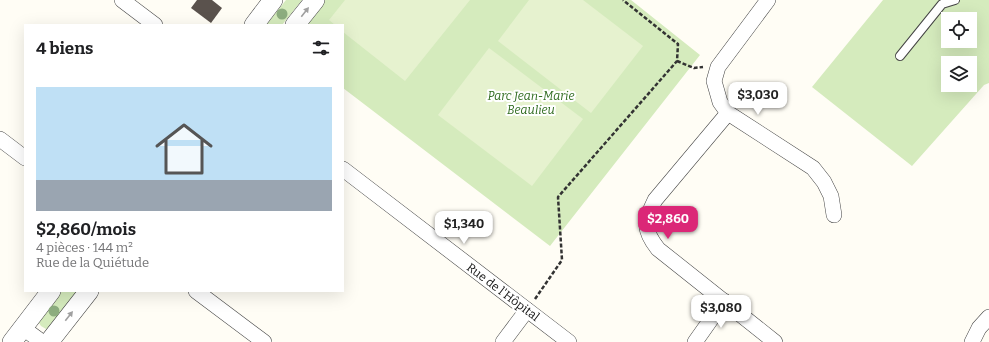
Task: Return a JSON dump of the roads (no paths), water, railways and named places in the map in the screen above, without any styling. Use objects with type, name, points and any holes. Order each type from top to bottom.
[{"type":"street","points":[[122,0],[154,24]]},
{"type":"street","points":[[255,24],[272,0]]},
{"type":"street","points":[[296,24],[315,0]]},
{"type":"street","points":[[768,0],[718,67],[714,81],[720,102],[728,113],[814,168],[824,182],[830,196],[834,215]]},
{"type":"street","points":[[728,113],[655,200],[648,215],[646,228],[650,239],[658,249],[775,342]]},
{"type":"street","points":[[0,138],[24,157]]},
{"type":"street","name":"Rue de l'Hôpital","points":[[344,170],[569,342]]},
{"type":"street","points":[[42,342],[18,335],[50,292]]},
{"type":"street","points":[[49,342],[87,292]]},
{"type":"street","points":[[197,292],[264,342]]},
{"type":"street","points":[[695,342],[724,300]]},
{"type":"street","points":[[503,342],[527,310]]},
{"type":"street","points":[[972,342],[979,328],[989,317]]},
{"type":"lane","points":[[900,56],[942,4],[955,0]]},
{"type":"park label","name":"Parc Jean-Marie Beaulieu","points":[[531,103]]}]
